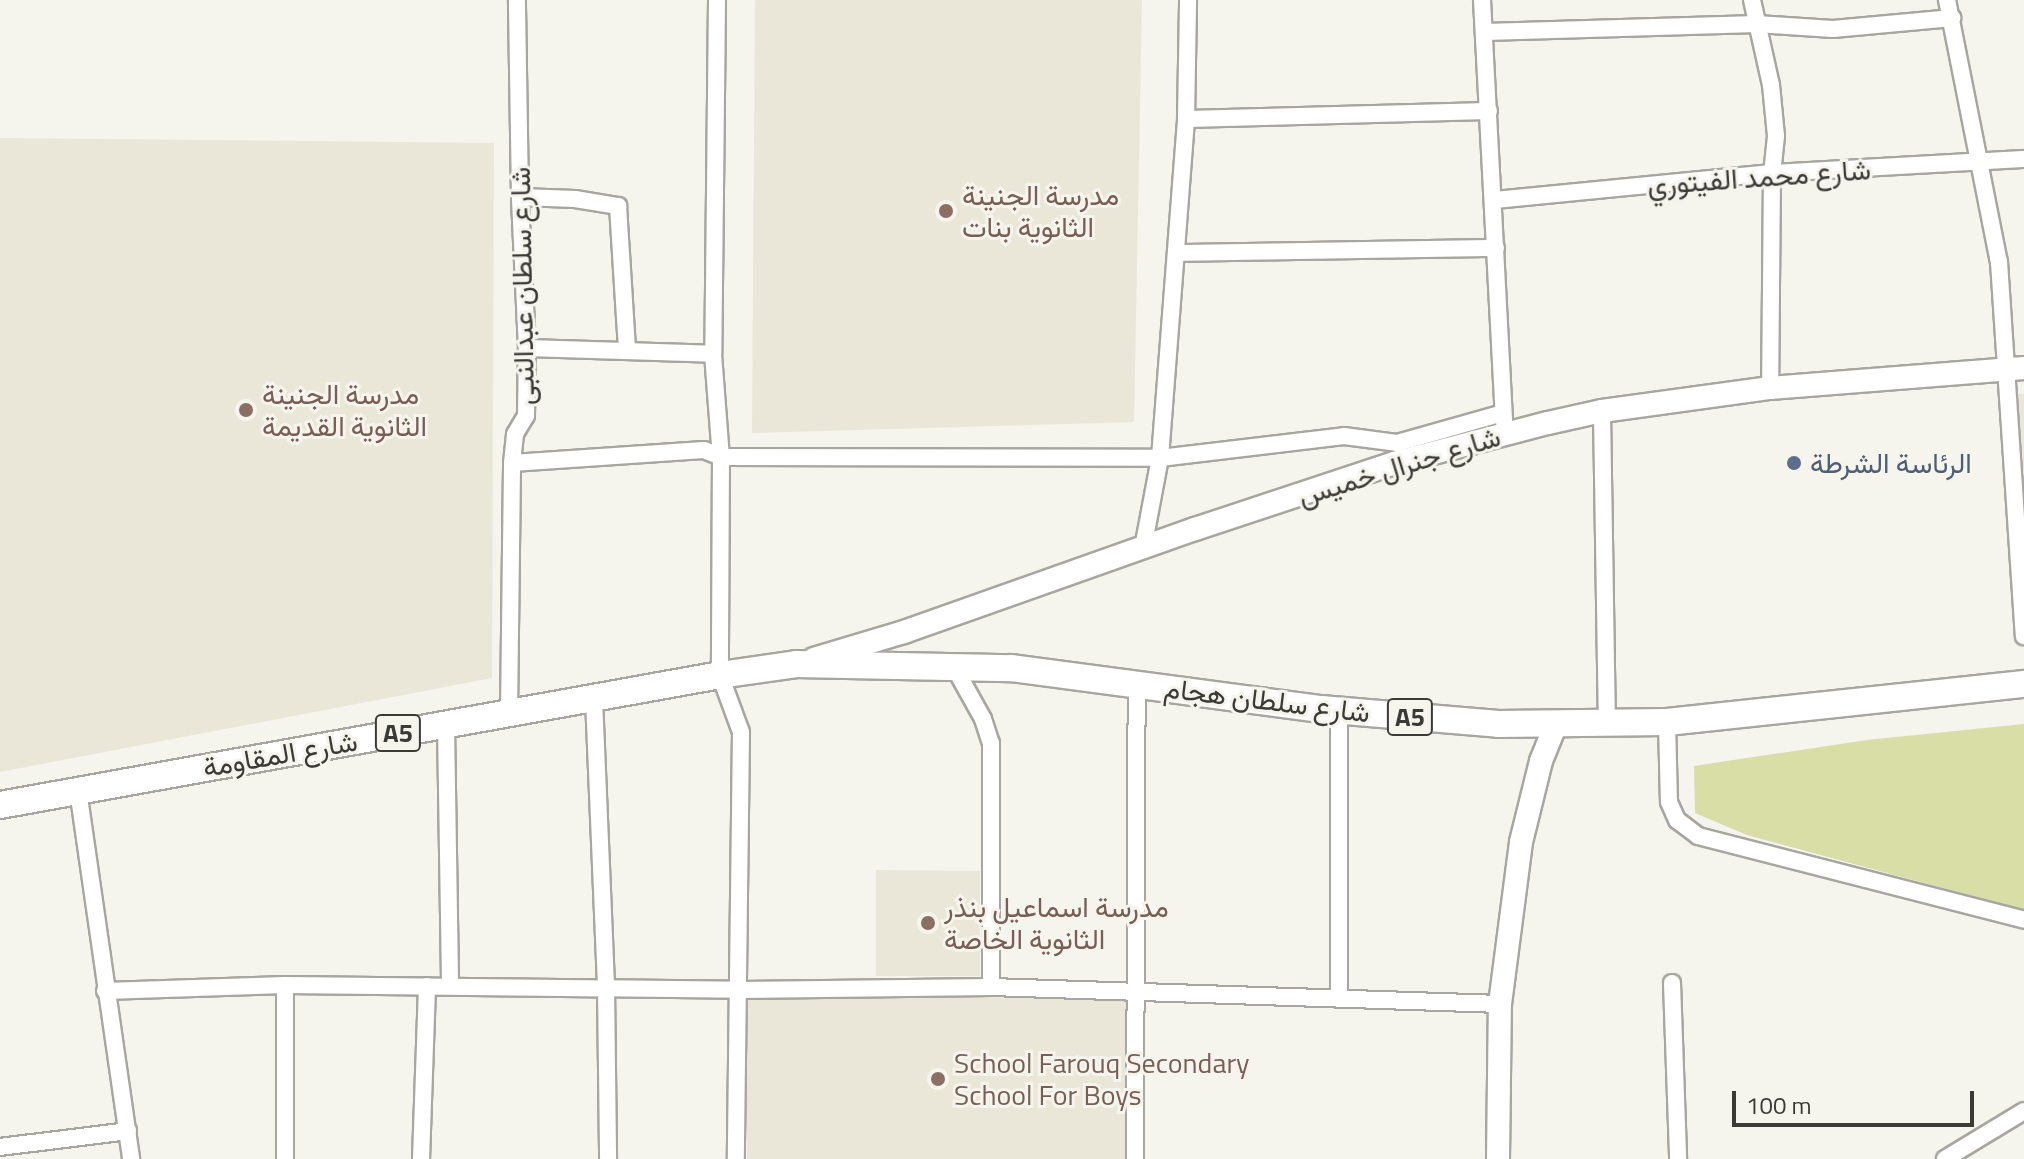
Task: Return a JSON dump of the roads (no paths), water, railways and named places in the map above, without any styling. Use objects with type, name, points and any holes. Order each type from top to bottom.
[{"type":"highway","name":"شارع سلطان هجام","points":[[796,664],[1012,668],[1339,710],[1498,724],[1667,722],[2024,684]]},
{"type":"highway","name":"شارع المقاومة","points":[[0,805],[720,675],[796,664]]},
{"type":"main road","name":"شارع جنرال خميس","points":[[796,664],[889,637],[1505,423],[1770,388],[2016,368]]},
{"type":"main road","points":[[1498,1159],[1500,1004],[1521,842],[1541,761],[1556,724]]},
{"type":"street","name":"شارع سلطان عبدالنبى","points":[[509,713],[512,463],[515,434],[526,416],[527,348],[520,197],[517,0]]},
{"type":"street","points":[[717,0],[713,354],[721,457],[720,675],[741,732],[736,1159]]},
{"type":"street","points":[[1143,548],[1160,458],[1177,253],[1186,119],[1188,0]]},
{"type":"street","points":[[512,463],[704,450],[721,457],[1160,458],[1344,436],[1397,443],[1505,423],[1482,0]]},
{"type":"street","points":[[1752,0],[1775,117],[1770,388]]},
{"type":"street","points":[[1947,0],[1981,162],[2016,368],[2024,636]]},
{"type":"street","points":[[1485,32],[1757,24],[1833,29],[1952,18]]},
{"type":"street","points":[[1186,119],[1489,111]]},
{"type":"street","name":"شارع محمد الفيتوري","points":[[1495,200],[1772,173],[2024,159]]},
{"type":"street","points":[[520,197],[575,199],[618,206],[627,350]]},
{"type":"street","points":[[1177,253],[1496,248]]},
{"type":"street","points":[[527,348],[713,354]]},
{"type":"street","points":[[1602,411],[1607,723]]},
{"type":"street","points":[[953,665],[983,719],[991,743],[991,987]]},
{"type":"street","points":[[1135,1159],[1137,683]]},
{"type":"street","points":[[594,699],[606,987],[608,1159]]},
{"type":"street","points":[[1339,710],[1339,999]]},
{"type":"street","points":[[1667,722],[1669,802],[1677,820],[1698,836],[2024,920]]},
{"type":"street","points":[[446,725],[450,986]]},
{"type":"street","points":[[78,790],[131,1159]]},
{"type":"street","points":[[1672,983],[1678,1159]]},
{"type":"street","points":[[105,991],[285,985],[740,990],[991,987],[1500,1004]]},
{"type":"street","points":[[285,985],[285,1159]]},
{"type":"street","points":[[421,1159],[427,986]]},
{"type":"street","points":[[1945,1159],[2024,1111]]},
{"type":"street","points":[[0,1147],[128,1131]]},
{"type":"place","name":"مدرسة الجنينة الثانوية بنات","points":[[946,211]]},
{"type":"place","name":"مدرسة الجنينة الثانوية القديمة","points":[[246,410]]},
{"type":"place","name":"الرئاسة الشرطة","points":[[1794,463]]},
{"type":"place","name":"مدرسة اسماعيل بنذر الثانوية الخاصة","points":[[928,923]]},
{"type":"place","name":"School Farouq Secondary School For Boys","points":[[938,1079]]}]
